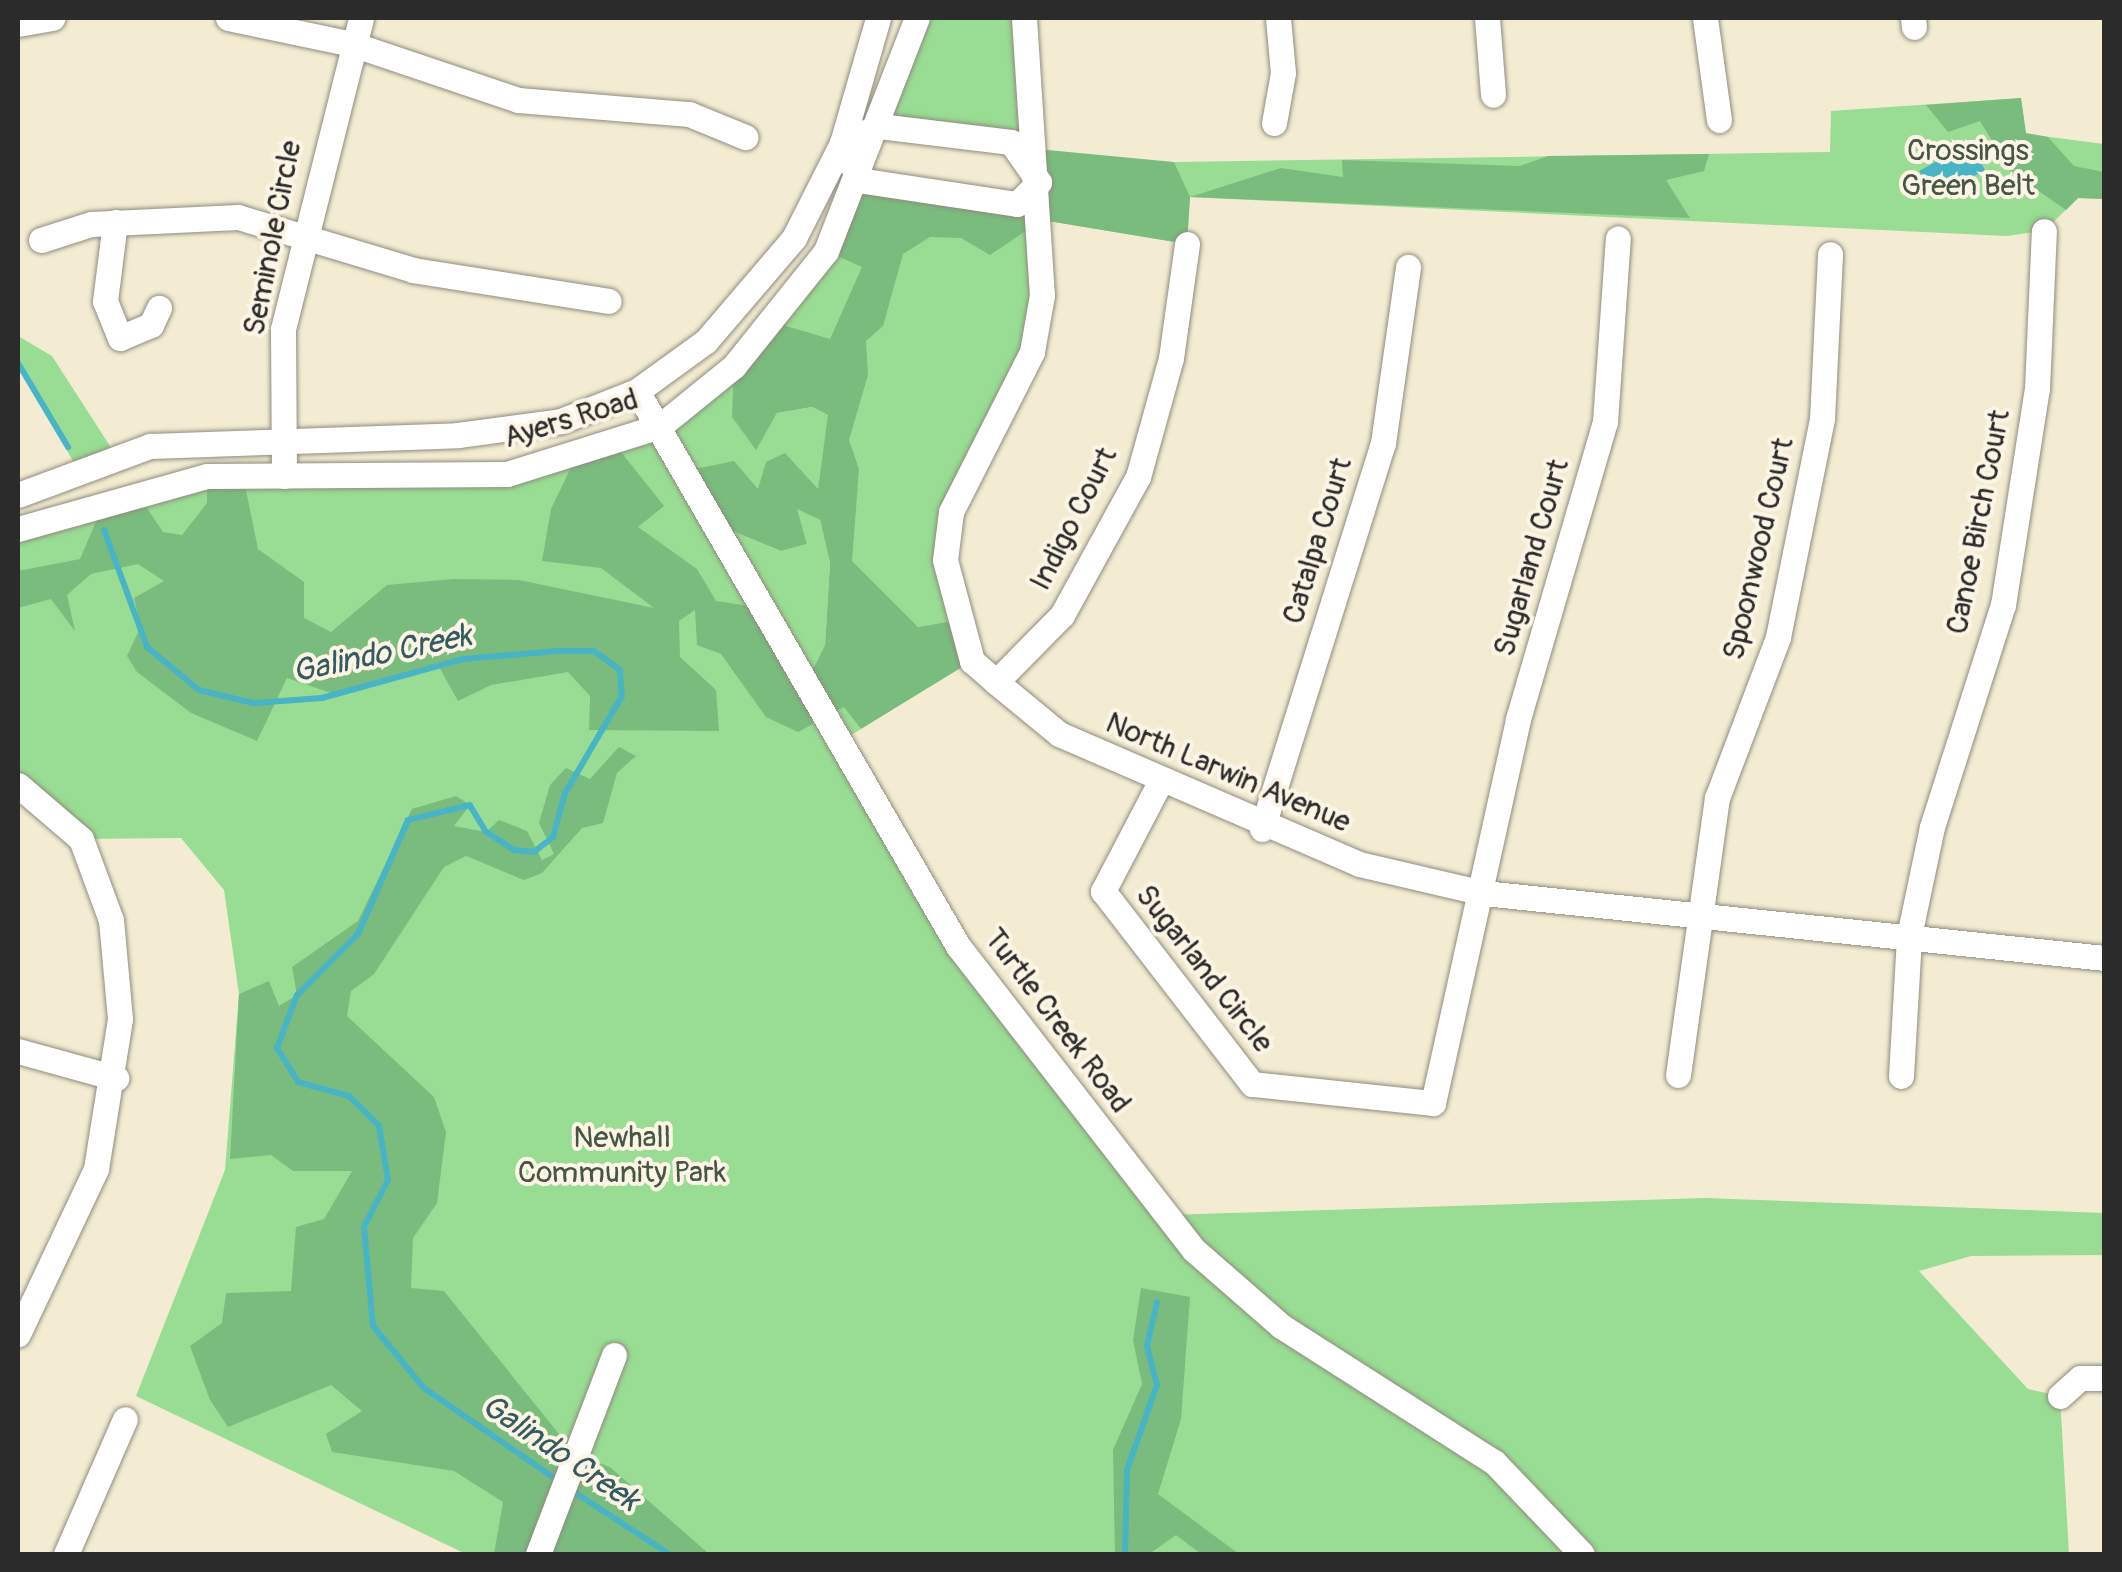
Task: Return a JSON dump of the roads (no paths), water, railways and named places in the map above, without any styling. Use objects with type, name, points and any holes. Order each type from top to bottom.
[{"type":"street","points":[[18,24],[52,18]]},
{"type":"street","points":[[228,18],[352,44],[518,100],[689,114],[746,136]]},
{"type":"street","name":"Seminole Circle","points":[[284,476],[283,330],[301,240],[361,18]]},
{"type":"street","name":"Ayers Road","points":[[18,495],[150,446],[286,437],[458,435],[562,421],[637,391],[762,286],[842,143],[878,18]]},
{"type":"street","name":"Ayers Road","points":[[18,529],[134,490],[284,476],[507,474],[660,426],[773,322],[826,251],[859,180],[918,18]]},
{"type":"street","name":"North Larwin Avenue","points":[[1024,18],[1039,182],[1042,294],[1032,352],[951,512],[945,560],[972,661],[996,682],[1059,734],[1262,829],[1484,893],[1701,911],[2104,958]]},
{"type":"street","points":[[1274,123],[1283,73],[1278,18]]},
{"type":"street","points":[[1487,18],[1494,94]]},
{"type":"street","points":[[1705,18],[1719,120]]},
{"type":"street","points":[[879,126],[1011,142],[1039,182],[1017,204],[859,180],[842,143],[879,126]]},
{"type":"street","points":[[41,240],[114,222],[238,217],[301,240],[523,292],[609,301]]},
{"type":"street","points":[[114,222],[106,301],[120,338],[151,325],[159,308]]},
{"type":"street","name":"Canoe Birch Court","points":[[1901,1076],[1909,936],[1932,827],[2003,605],[2037,389],[2044,231]]},
{"type":"street","name":"Sugarland Court","points":[[1434,1103],[1484,893],[1518,718],[1604,422],[1618,238]]},
{"type":"street","name":"Indigo Court","points":[[996,682],[1062,615],[1138,477],[1170,358],[1187,244]]},
{"type":"street","name":"Spoonwood Court","points":[[1678,1076],[1716,798],[1778,637],[1822,420],[1830,254]]},
{"type":"street","name":"Catalpa Court","points":[[1262,829],[1383,443],[1408,267]]},
{"type":"street","name":"Turtle Creek Road","points":[[637,391],[958,946],[1194,1250],[1281,1326],[1494,1462],[1582,1554]]},
{"type":"street","name":"Sugarland Circle","points":[[1159,784],[1103,892],[1252,1084],[1434,1103]]},
{"type":"street","points":[[18,786],[81,839],[111,920],[116,1078],[96,1169],[23,1306],[18,1334]]},
{"type":"street","points":[[18,1051],[116,1078]]},
{"type":"street","points":[[538,1554],[614,1354]]},
{"type":"street","points":[[2060,1396],[2080,1378],[2104,1378]]},
{"type":"street","points":[[66,1554],[125,1418]]},
{"type":"water","points":[[1970,143],[1985,170],[1934,198],[1919,171]]},
{"type":"waterway","name":"Galindo Creek","points":[[18,363],[68,447]]},
{"type":"waterway","name":"Galindo Creek","points":[[104,530],[147,647],[199,690],[253,703],[322,698],[464,659],[557,651],[594,651],[620,670],[622,696],[565,793],[553,837],[534,852],[514,850],[486,832],[470,805],[408,820],[358,934],[297,995],[277,1048],[298,1082],[349,1096],[379,1126],[388,1180],[364,1227],[373,1326],[424,1388],[561,1483]]},
{"type":"waterway","points":[[1125,1554],[1127,1470],[1157,1385],[1147,1346],[1157,1302]]},
{"type":"waterway","name":"Galindo Creek","points":[[571,1490],[669,1554]]},
{"type":"park label","name":"Crossings Green Belt","points":[[1968,168]]},
{"type":"park label","name":"Newhall Community Park","points":[[622,1155]]}]
